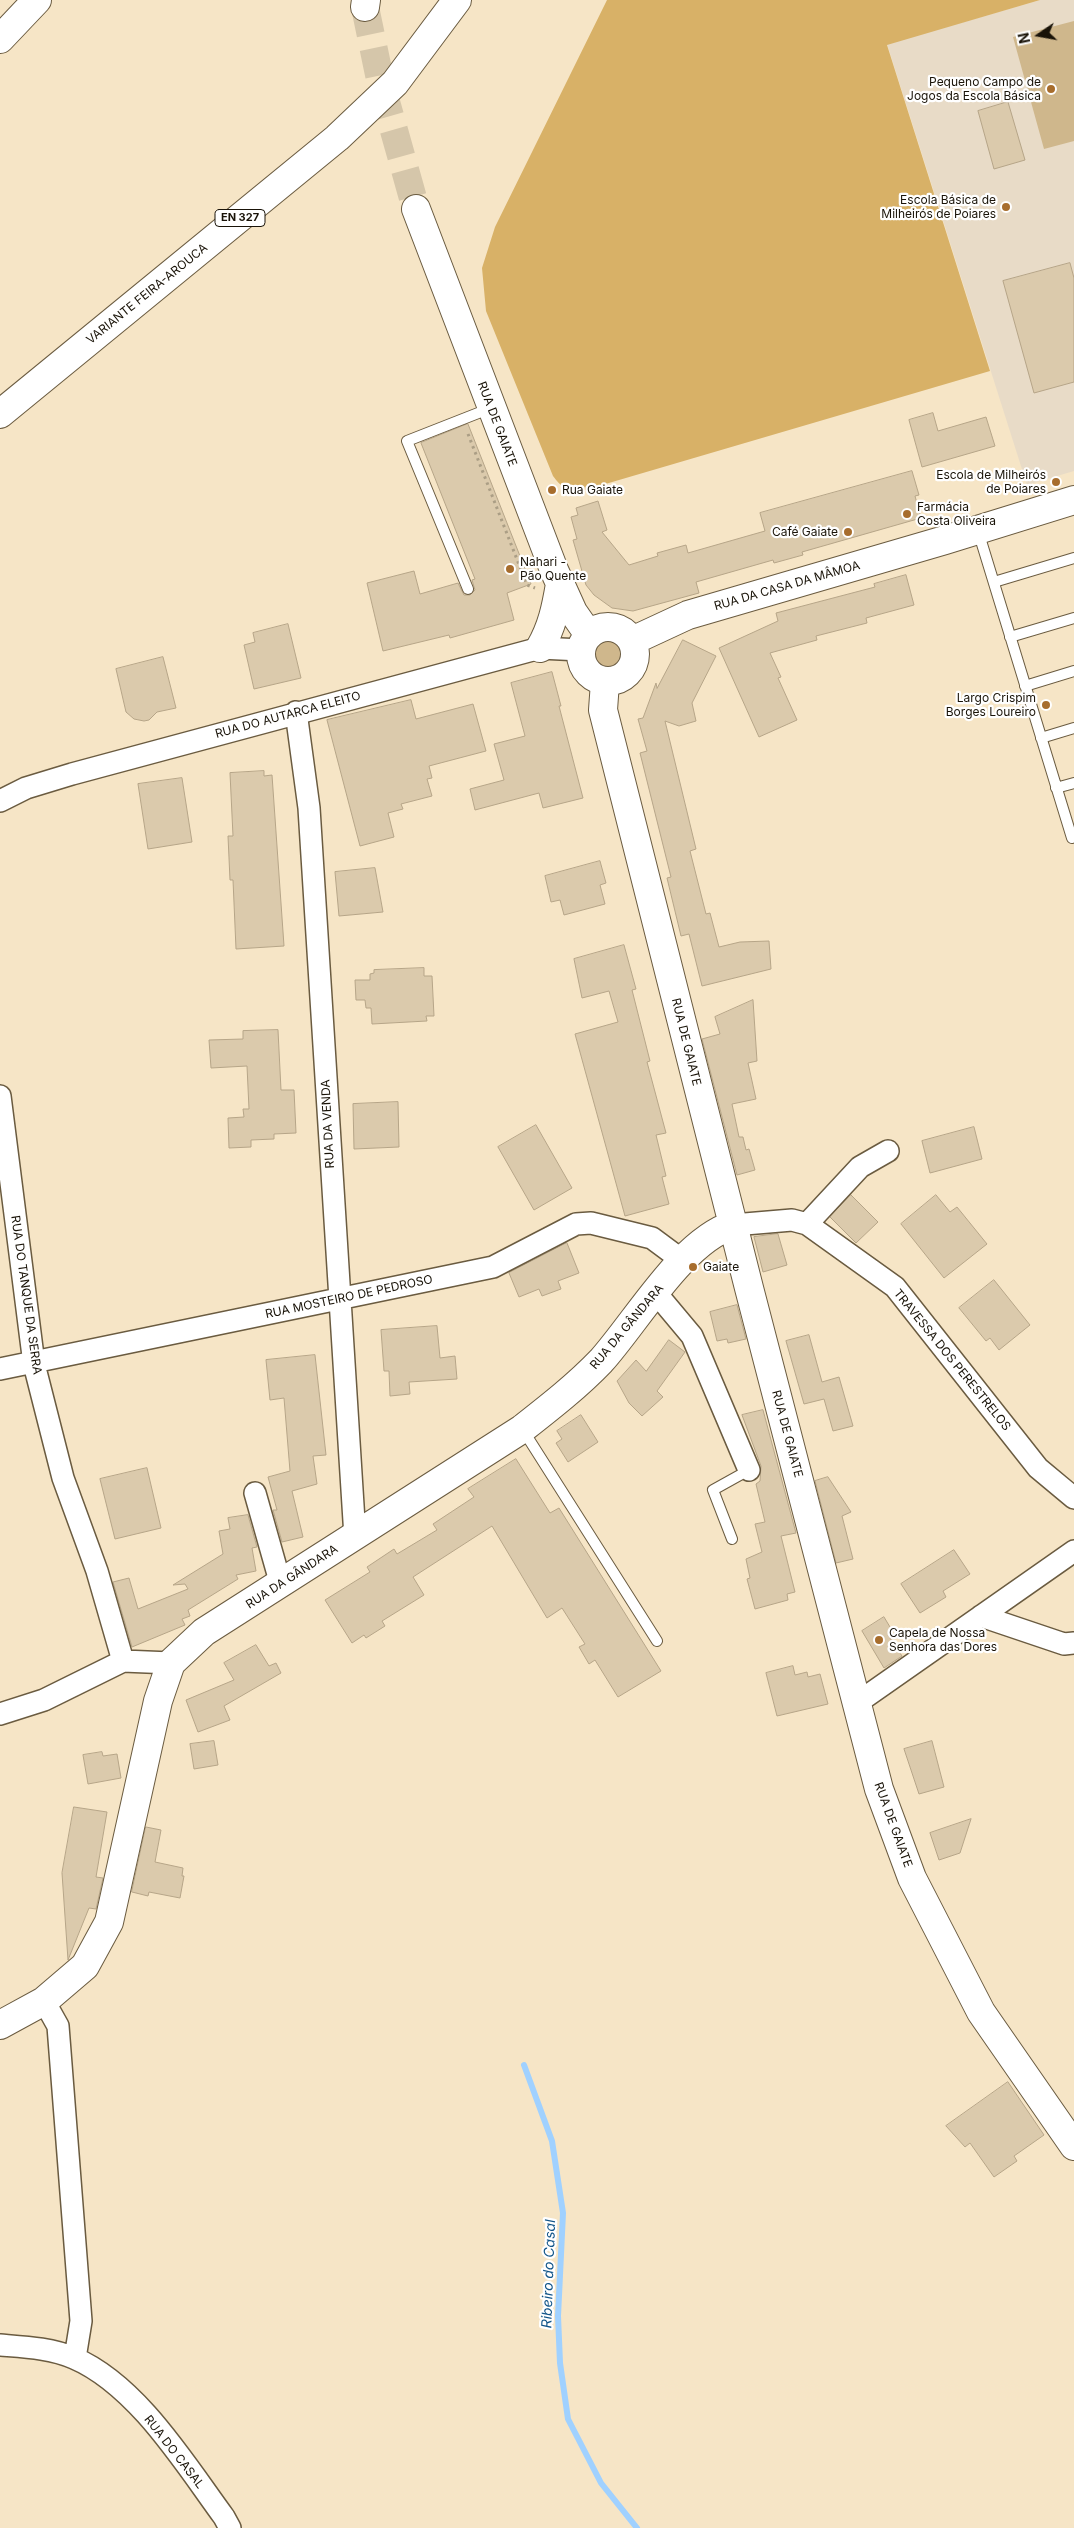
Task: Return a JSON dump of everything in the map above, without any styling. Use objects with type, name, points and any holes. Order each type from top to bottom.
[{"type":"main road","points":[[0,39],[37,0]]},
{"type":"main road","name":"VARIANTE FEIRA-AROUCA","points":[[0,414],[336,138],[395,82],[457,0]]},
{"type":"main road","name":"RUA DE GAIATE","points":[[416,209],[491,408],[560,584],[585,642],[581,659],[589,674],[605,682],[603,710],[733,1225],[880,1789],[912,1878],[981,2012],[1074,2146]]},
{"type":"main road","name":"RUA DA CASA DA MÂMOA","points":[[632,641],[688,615],[945,540],[1074,500]]},
{"type":"main road","points":[[540,648],[549,632],[556,611],[560,584]]},
{"type":"main road","points":[[585,642],[596,630],[612,627],[627,634],[632,641],[636,649],[634,666],[622,679],[605,682]]},
{"type":"main road","name":"RUA DA GÂNDARA","points":[[0,2025],[44,2000],[85,1966],[109,1922],[158,1701],[171,1663],[204,1632],[281,1585],[522,1428],[567,1394],[601,1360],[656,1292],[702,1241],[722,1228],[733,1225]]},
{"type":"street","name":"RUA DO AUTARCA ELEITO","points":[[0,801],[26,788],[72,774],[296,712],[540,648],[585,642]]},
{"type":"street","name":"RUA DA VENDA","points":[[296,712],[309,808],[338,1298],[355,1537]]},
{"type":"street","name":"RUA DO TANQUE DA SERRA","points":[[0,1096],[34,1364],[63,1478],[97,1571],[123,1661]]},
{"type":"street","points":[[807,1224],[860,1167],[888,1151]]},
{"type":"street","name":"TRAVESSA DOS PERESTRELOS","points":[[733,1225],[792,1220],[807,1224],[895,1287],[1038,1468],[1074,1498]]},
{"type":"street","name":"RUA MOSTEIRO DE PEDROSO","points":[[0,1369],[34,1364],[338,1298],[493,1267],[576,1224],[591,1223],[652,1238],[683,1261]]},
{"type":"street","points":[[656,1292],[692,1336],[749,1470]]},
{"type":"street","points":[[255,1493],[281,1585]]},
{"type":"street","points":[[857,1703],[1074,1551]]},
{"type":"street","points":[[981,1616],[1064,1644],[1074,1643]]},
{"type":"street","points":[[0,1714],[44,1700],[123,1661],[171,1663]]},
{"type":"street","points":[[44,2000],[58,2026],[59,2036],[81,2321],[75,2358]]},
{"type":"street","name":"RUA DO CASAL","points":[[0,2345],[47,2350],[75,2358],[110,2379],[158,2427],[224,2516],[230,2528]]},
{"type":"lane","points":[[468,589],[407,441],[491,408]]},
{"type":"lane","points":[[978,530],[1073,841]]},
{"type":"lane","points":[[994,582],[1074,558]]},
{"type":"lane","points":[[1010,637],[1074,618]]},
{"type":"lane","points":[[1026,686],[1074,671]]},
{"type":"lane","points":[[1041,738],[1074,728]]},
{"type":"lane","points":[[1056,788],[1074,783]]},
{"type":"lane","points":[[522,1428],[657,1640]]},
{"type":"lane","points":[[732,1539],[713,1490],[749,1470]]},
{"type":"path","points":[[464,425],[527,585]]},
{"type":"path","points":[[523,575],[530,573]]},
{"type":"shaded area","points":[[607,0],[1040,0],[887,45],[990,371],[585,490],[575,490],[560,484],[553,476],[486,311],[482,268],[495,227]]},
{"type":"shaded area","name":"Escola Básica de Milheirós de Poiares","points":[[1040,0],[1074,0],[1074,471],[1027,485],[887,44]]},
{"type":"shaded area","name":"Pequeno Campo de Jogos da Escola Básica","points":[[1074,21],[1074,141],[1044,149],[1013,37]]},
{"type":"shaded area","points":[[608,637],[620,642],[625,654],[620,666],[608,671],[596,666],[591,654],[596,642]]},
{"type":"building","points":[[1008,102],[1025,160],[994,169],[978,111]]},
{"type":"building","points":[[1070,263],[1074,278],[1074,382],[1034,393],[1003,281]]},
{"type":"building","points":[[933,413],[938,431],[986,417],[995,446],[922,467],[909,420]]},
{"type":"building","points":[[468,424],[531,584],[507,593],[514,620],[450,638],[449,635],[383,651],[367,583],[414,571],[420,594],[458,583],[464,595],[470,595],[475,590],[472,580],[475,579],[421,443]]},
{"type":"building","points":[[912,471],[919,495],[915,496],[921,518],[802,552],[803,555],[774,563],[773,560],[696,582],[699,593],[633,611],[612,608],[594,595],[586,585],[573,540],[577,539],[571,517],[578,515],[576,508],[598,501],[607,530],[602,532],[629,565],[658,556],[657,553],[686,545],[688,553],[765,531],[760,513]]},
{"type":"building","points":[[906,575],[914,605],[866,618],[867,623],[816,636],[817,640],[770,653],[781,677],[778,678],[797,720],[759,737],[719,648],[778,621],[776,613],[875,587],[874,584]]},
{"type":"building","points":[[288,624],[301,678],[254,689],[244,645],[255,642],[253,633]]},
{"type":"building","points":[[683,640],[716,656],[692,703],[696,721],[679,726],[665,721],[696,849],[690,851],[706,914],[710,913],[719,947],[740,942],[769,941],[771,969],[702,986],[689,934],[681,936],[667,878],[671,877],[640,753],[647,751],[638,719],[643,718],[656,683],[657,688]]},
{"type":"building","points":[[163,657],[176,708],[157,712],[149,720],[134,719],[126,712],[116,669]]},
{"type":"building","points":[[552,672],[583,798],[543,808],[539,793],[475,810],[470,789],[504,780],[494,744],[525,736],[511,683]]},
{"type":"building","points":[[411,700],[416,719],[473,704],[486,751],[429,766],[432,778],[427,779],[432,796],[401,804],[403,809],[388,813],[394,837],[360,846],[327,720]]},
{"type":"building","points":[[264,771],[264,776],[272,775],[284,946],[236,949],[233,880],[230,880],[228,836],[233,836],[230,773]]},
{"type":"building","points":[[182,778],[192,842],[148,849],[138,784]]},
{"type":"building","points":[[600,861],[606,883],[600,885],[605,904],[564,915],[560,900],[551,902],[545,876]]},
{"type":"building","points":[[375,868],[383,912],[339,916],[335,872]]},
{"type":"building","points":[[624,945],[636,989],[632,990],[650,1061],[647,1062],[666,1133],[656,1135],[666,1176],[662,1177],[669,1204],[625,1216],[575,1034],[618,1022],[609,991],[582,998],[574,959]]},
{"type":"building","points":[[424,968],[424,976],[432,976],[434,1016],[426,1016],[427,1021],[372,1024],[371,1008],[366,1008],[365,1000],[356,1000],[355,980],[370,980],[370,974],[374,973],[374,970]]},
{"type":"building","points":[[753,1000],[757,1061],[748,1063],[756,1099],[732,1104],[739,1137],[743,1137],[746,1150],[749,1149],[755,1170],[737,1175],[702,1039],[720,1034],[715,1017]]},
{"type":"building","points":[[278,1030],[281,1090],[294,1090],[296,1133],[274,1134],[274,1139],[251,1140],[251,1147],[229,1148],[228,1118],[244,1117],[243,1109],[249,1109],[247,1066],[211,1068],[209,1040],[243,1039],[243,1031]]},
{"type":"building","points":[[398,1102],[399,1147],[354,1149],[353,1104]]},
{"type":"building","points":[[536,1125],[572,1188],[534,1210],[498,1147]]},
{"type":"building","points":[[974,1127],[982,1159],[930,1173],[922,1141]]},
{"type":"building","points":[[851,1195],[878,1222],[856,1243],[830,1217]]},
{"type":"building","points":[[936,1195],[950,1212],[957,1207],[987,1244],[944,1278],[901,1224]]},
{"type":"building","points":[[778,1234],[787,1265],[763,1272],[754,1237]]},
{"type":"building","points":[[567,1243],[579,1273],[558,1281],[561,1289],[542,1296],[539,1289],[519,1297],[509,1273]]},
{"type":"building","points":[[994,1280],[1030,1325],[999,1350],[990,1338],[986,1341],[959,1308]]},
{"type":"building","points":[[737,1305],[746,1339],[728,1343],[727,1339],[717,1341],[710,1312]]},
{"type":"building","points":[[437,1326],[440,1358],[455,1356],[457,1379],[409,1382],[410,1394],[390,1396],[389,1371],[384,1371],[381,1330]]},
{"type":"building","points":[[809,1335],[822,1382],[839,1377],[853,1426],[833,1431],[824,1399],[804,1404],[786,1341]]},
{"type":"building","points":[[669,1340],[685,1352],[657,1391],[663,1397],[642,1416],[629,1403],[617,1381],[636,1360],[646,1371]]},
{"type":"building","points":[[315,1355],[326,1455],[313,1456],[317,1484],[292,1491],[303,1537],[282,1542],[273,1510],[277,1510],[268,1477],[290,1471],[284,1398],[270,1400],[266,1360]]},
{"type":"building","points":[[763,1410],[796,1533],[781,1536],[795,1592],[787,1594],[788,1600],[755,1609],[747,1579],[750,1578],[746,1559],[762,1552],[755,1524],[765,1522],[756,1484],[760,1481],[761,1466],[742,1415]]},
{"type":"building","points":[[581,1415],[598,1442],[568,1462],[556,1443],[562,1439],[557,1431]]},
{"type":"building","points":[[516,1459],[550,1513],[559,1508],[661,1671],[618,1697],[595,1660],[589,1664],[579,1647],[585,1644],[562,1608],[547,1618],[492,1526],[413,1577],[424,1595],[382,1621],[385,1626],[366,1638],[364,1635],[352,1643],[325,1600],[370,1572],[367,1567],[394,1549],[397,1554],[437,1530],[433,1524],[474,1497],[468,1489]]},
{"type":"building","points":[[147,1468],[161,1528],[115,1539],[100,1479]]},
{"type":"building","points":[[828,1477],[851,1512],[842,1516],[853,1559],[836,1563],[815,1481]]},
{"type":"building","points":[[248,1515],[257,1547],[252,1548],[256,1571],[236,1575],[238,1579],[188,1610],[190,1616],[182,1619],[185,1625],[132,1647],[113,1582],[129,1578],[138,1609],[188,1589],[185,1584],[173,1585],[223,1554],[219,1531],[230,1529],[228,1518]]},
{"type":"building","points":[[954,1550],[970,1574],[943,1591],[946,1597],[920,1613],[901,1584]]},
{"type":"building","name":"Capela de Nossa Senhora das Dores","points":[[884,1617],[893,1632],[888,1635],[902,1656],[884,1668],[862,1631]]},
{"type":"building","points":[[256,1645],[269,1666],[276,1663],[281,1673],[224,1706],[230,1720],[198,1732],[186,1700],[234,1680],[224,1663]]},
{"type":"building","points":[[793,1666],[795,1675],[807,1672],[808,1677],[820,1674],[828,1704],[777,1716],[766,1673]]},
{"type":"building","points":[[214,1741],[218,1765],[194,1769],[190,1744]]},
{"type":"building","points":[[932,1741],[944,1787],[919,1794],[904,1749]]},
{"type":"building","points":[[102,1752],[103,1756],[117,1754],[121,1778],[88,1784],[83,1755]]},
{"type":"building","points":[[74,1807],[107,1812],[96,1877],[103,1878],[96,1909],[89,1908],[68,1960],[62,1873]]},
{"type":"building","points":[[971,1819],[960,1853],[939,1860],[930,1833]]},
{"type":"building","points":[[146,1827],[161,1830],[155,1862],[183,1868],[182,1876],[184,1876],[180,1898],[149,1892],[148,1896],[132,1892]]},
{"type":"building","points":[[1008,2082],[1044,2135],[1014,2156],[1017,2161],[994,2177],[970,2143],[965,2147],[946,2126]]},
{"type":"waterway","name":"Ribeiro do Casal","points":[[524,2065],[552,2141],[563,2213],[558,2316],[560,2363],[568,2419],[601,2483],[637,2528]]},
{"type":"tunnel","points":[[365,7],[381,84],[416,209]]},
{"type":"place","name":"Pequeno Campo de Jogos da Escola Básica","points":[[1051,89]]},
{"type":"place","name":"Escola Básica de Milheirós de Poiares","points":[[1006,207]]},
{"type":"place","name":"Escola de Milheirós de Poiares","points":[[1056,482]]},
{"type":"place","name":"Rua Gaiate","points":[[552,490]]},
{"type":"place","name":"Farmácia Costa Oliveira","points":[[907,514]]},
{"type":"place","name":"Café Gaiate","points":[[848,532]]},
{"type":"place","name":"Nahari - Pão Quente","points":[[510,569]]},
{"type":"place","name":"Largo Crispim Borges Loureiro","points":[[1046,705]]},
{"type":"place","name":"Gaiate","points":[[693,1267]]},
{"type":"place","name":"Capela de Nossa Senhora das Dores","points":[[879,1640]]}]
